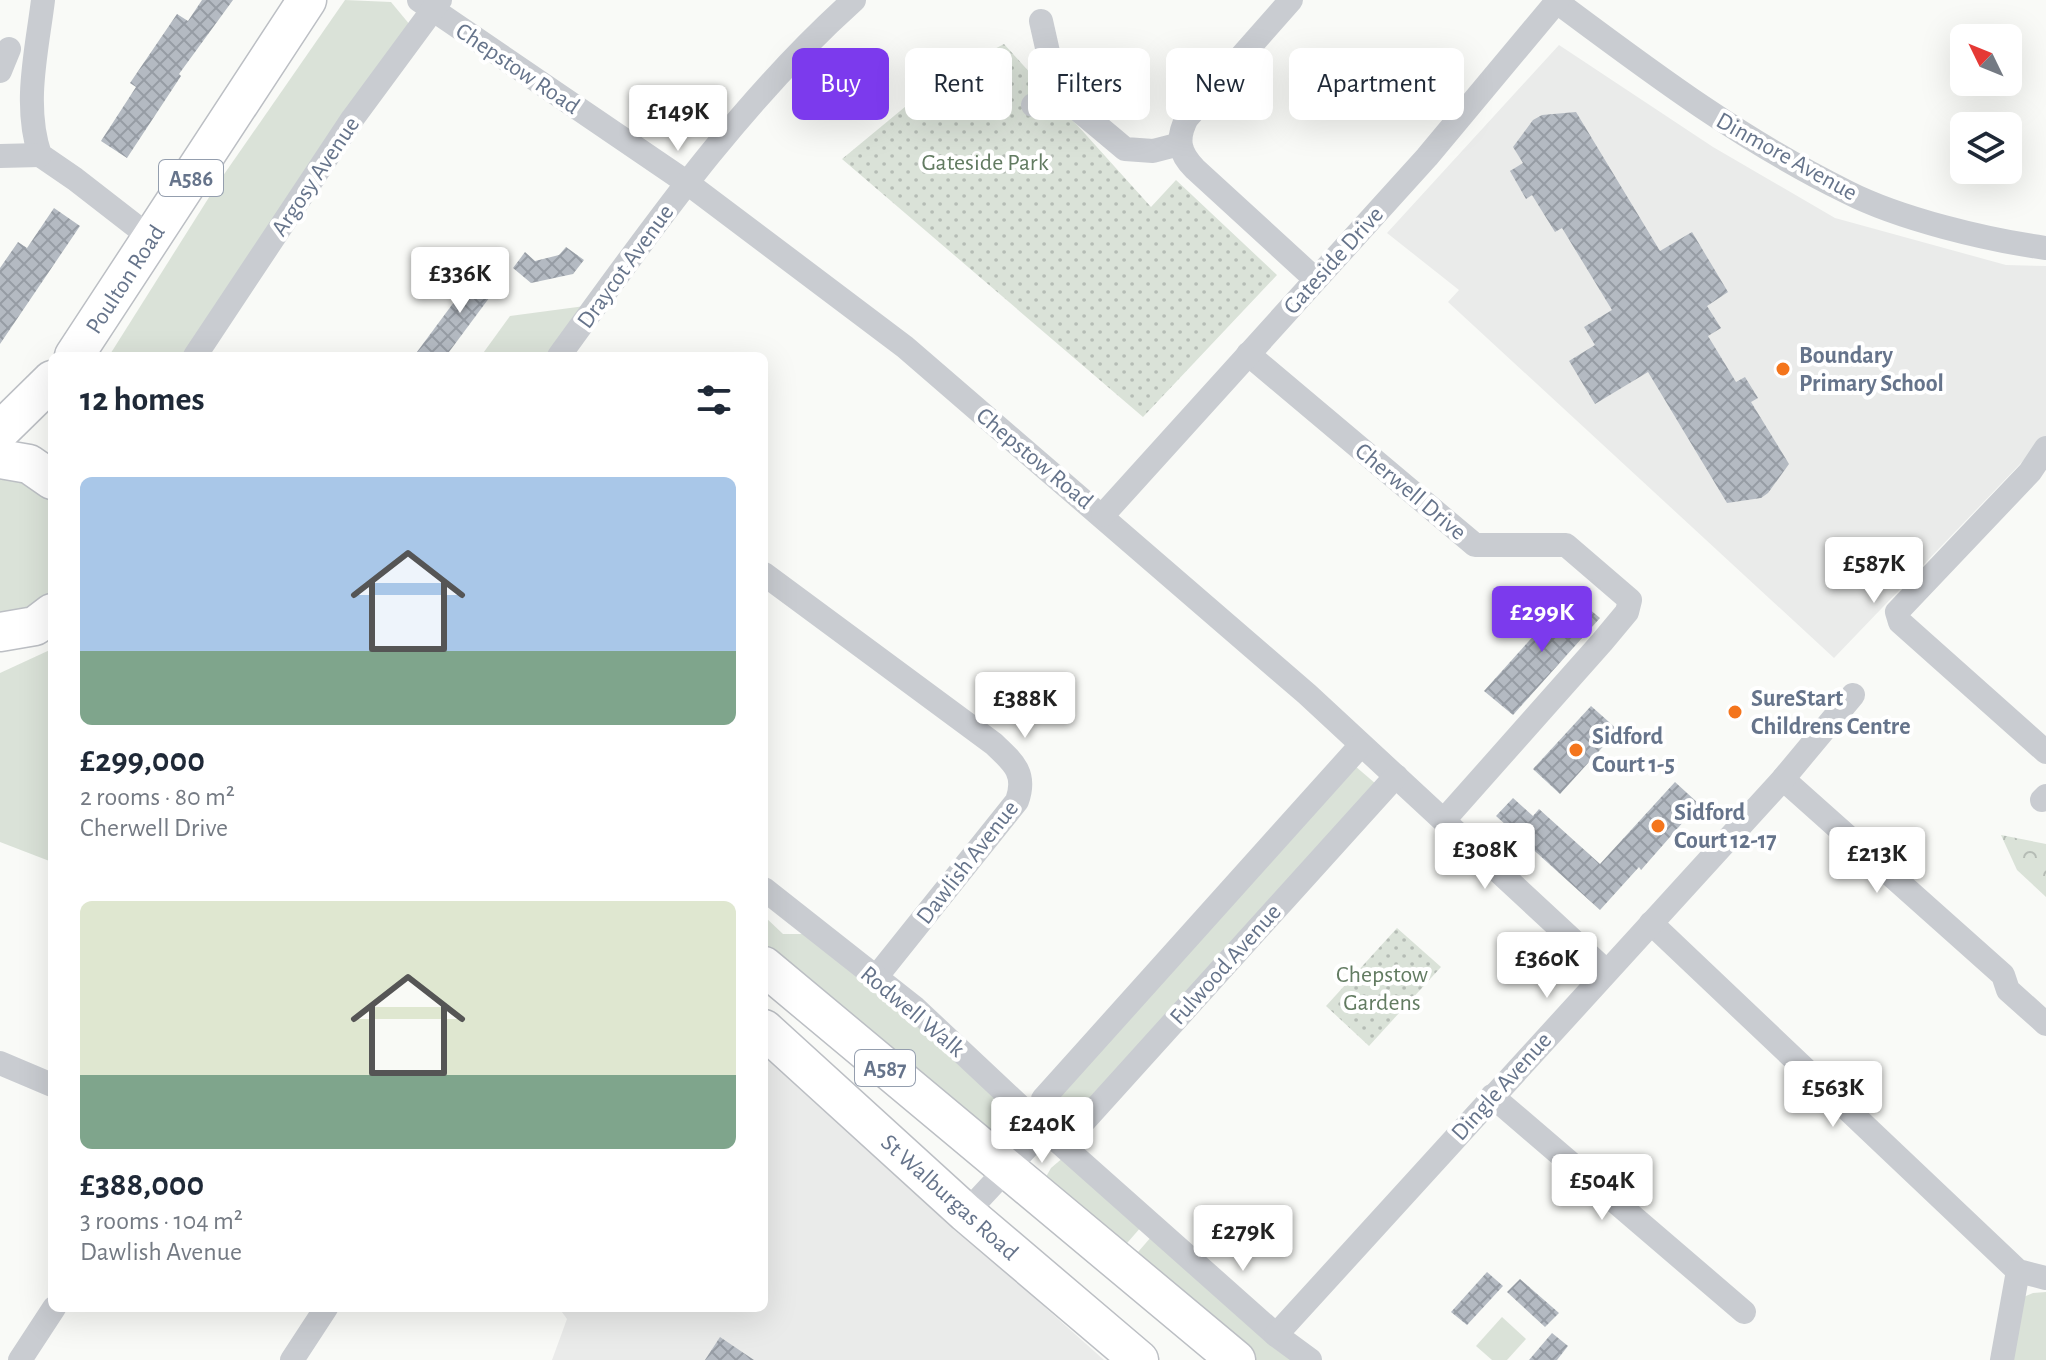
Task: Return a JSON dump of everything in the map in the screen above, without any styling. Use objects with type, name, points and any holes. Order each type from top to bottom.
[{"type":"main road","name":"Poulton Road","points":[[77,352],[307,0]]},
{"type":"main road","points":[[0,431],[48,384]]},
{"type":"main road","points":[[0,459],[29,464],[48,477]]},
{"type":"main road","points":[[0,652],[36,623]]},
{"type":"main road","name":"A587","points":[[768,969],[1236,1360]]},
{"type":"main road","name":"St Walburgas Road","points":[[768,1033],[966,1213],[1139,1360]]},
{"type":"street","points":[[40,155],[32,128],[32,87],[43,0]]},
{"type":"street","name":"Draycot Avenue","points":[[562,352],[686,182],[740,116],[789,62],[854,0]]},
{"type":"street","points":[[1291,0],[1187,118],[1181,130],[1180,144],[1183,157],[1315,279]]},
{"type":"street","name":"Dinmore Avenue","points":[[1558,1],[1690,101],[1848,193],[1951,227],[2046,248]]},
{"type":"street","name":"Gateside Drive","points":[[1103,515],[1427,157],[1558,1]]},
{"type":"street","name":"Chepstow Road","points":[[431,3],[686,182],[905,347],[1103,515],[1396,776],[1606,971]]},
{"type":"street","name":"Argosy Avenue","points":[[198,352],[431,3]]},
{"type":"street","points":[[1041,21],[1047,48]]},
{"type":"street","points":[[1090,120],[1125,149],[1153,151],[1180,144]]},
{"type":"street","points":[[0,156],[40,155],[151,238]]},
{"type":"street","name":"Cherwell Drive","points":[[1248,354],[1475,545],[1566,545],[1630,600],[1627,612],[1619,622],[1444,820]]},
{"type":"street","points":[[2046,448],[2038,480],[1897,612],[1900,622],[2046,752]]},
{"type":"street","name":"Dawlish Avenue","points":[[768,577],[994,744],[1016,764],[1021,777],[1017,801],[877,976]]},
{"type":"street","name":"Dingle Avenue","points":[[1276,1335],[1783,779],[1853,695]]},
{"type":"street","name":"Fulwood Avenue","points":[[1361,745],[1043,1099],[1044,1129],[1077,1129],[1396,776]]},
{"type":"street","points":[[1783,779],[2003,975],[2008,990],[2046,1024]]},
{"type":"street","name":"Rodwell Walk","points":[[768,892],[843,954],[877,976],[1276,1335],[1310,1360]]},
{"type":"street","points":[[1651,923],[2018,1271],[2046,1278]]},
{"type":"street","points":[[0,1063],[48,1083]]},
{"type":"street","points":[[1492,1096],[1744,1312]]},
{"type":"street","points":[[966,1213],[1044,1129]]},
{"type":"street","points":[[2002,1360],[2018,1271]]},
{"type":"street","points":[[20,1360],[51,1312]]},
{"type":"street","points":[[292,1360],[323,1312]]},
{"type":"shaded area","name":"Boundary Primary School","points":[[1559,45],[1713,147],[1835,218],[2006,265],[2046,266],[2046,437],[1834,658],[1448,302],[1459,290],[1387,233]]},
{"type":"shaded area","points":[[768,1060],[1104,1360],[552,1360],[567,1319],[562,1312],[768,1312]]},
{"type":"green space","points":[[345,0],[391,2],[415,31],[198,352],[112,352],[218,183]]},
{"type":"green space","name":"Gateside Park","points":[[1012,53],[1028,71],[1028,120],[1073,120],[1151,207],[1176,180],[1277,275],[1143,417],[842,159],[905,107],[905,120],[1012,120]]},
{"type":"green space","points":[[585,306],[552,352],[484,352],[510,316]]},
{"type":"green space","points":[[0,470],[48,494],[48,600],[43,606],[0,618]]},
{"type":"green space","points":[[48,651],[48,860],[0,842],[0,673]]},
{"type":"green space","points":[[1348,760],[1383,790],[1077,1129],[1043,1099]]},
{"type":"green space","points":[[2001,835],[2046,844],[2046,897],[2017,870]]},
{"type":"green space","points":[[768,920],[783,934],[819,934],[1013,1098],[1013,1126],[1004,1136],[975,1140],[768,969]]},
{"type":"green space","name":"Chepstow Gardens","points":[[1397,928],[1441,967],[1369,1046],[1326,1006]]},
{"type":"green space","points":[[1071,1151],[1148,1219],[1114,1258],[1043,1182],[1051,1168]]},
{"type":"green space","points":[[1158,1229],[1310,1360],[1236,1360],[1125,1267]]},
{"type":"green space","points":[[2046,1292],[2046,1360],[2002,1360],[2014,1301],[2033,1293]]},
{"type":"green space","points":[[1502,1317],[1526,1339],[1507,1360],[1492,1360],[1476,1346]]},
{"type":"building","points":[[202,0],[233,0],[179,74],[181,76],[127,158],[101,141],[136,87],[130,83],[177,14],[188,21]]},
{"type":"building","points":[[1576,112],[1660,251],[1692,232],[1728,292],[1707,306],[1721,328],[1708,336],[1736,382],[1745,377],[1758,398],[1751,402],[1789,464],[1761,498],[1727,503],[1648,372],[1595,404],[1569,361],[1595,345],[1584,327],[1612,310],[1562,228],[1555,232],[1532,195],[1526,199],[1510,171],[1523,163],[1513,147],[1533,120],[1542,115]]},
{"type":"building","points":[[54,208],[80,226],[0,344],[0,268],[18,242],[27,248]]},
{"type":"building","points":[[566,247],[584,260],[573,274],[531,283],[513,268],[525,252],[535,261],[559,255]]},
{"type":"building","points":[[480,267],[501,282],[449,352],[417,352]]},
{"type":"building","points":[[1571,594],[1600,618],[1513,715],[1484,691]]},
{"type":"building","name":"Sidford Court 1-5","points":[[1591,706],[1618,730],[1560,794],[1533,769]]},
{"type":"building","points":[[1675,782],[1699,804],[1641,870],[1639,867],[1600,910],[1496,816],[1513,798],[1533,816],[1539,809],[1600,864]]},
{"type":"building","points":[[1487,1272],[1503,1286],[1467,1325],[1451,1312]]},
{"type":"building","points":[[1520,1279],[1559,1313],[1545,1327],[1507,1292]]},
{"type":"building","points":[[1552,1333],[1568,1346],[1557,1360],[1529,1360]]},
{"type":"building","points":[[720,1337],[754,1360],[705,1360]]},
{"type":"place","name":"Boundary Primary School","points":[[1783,369]]},
{"type":"place","name":"SureStart Childrens Centre","points":[[1735,712]]},
{"type":"place","name":"Sidford Court 1-5","points":[[1576,750]]},
{"type":"place","name":"Sidford Court 12-17","points":[[1658,826]]}]
